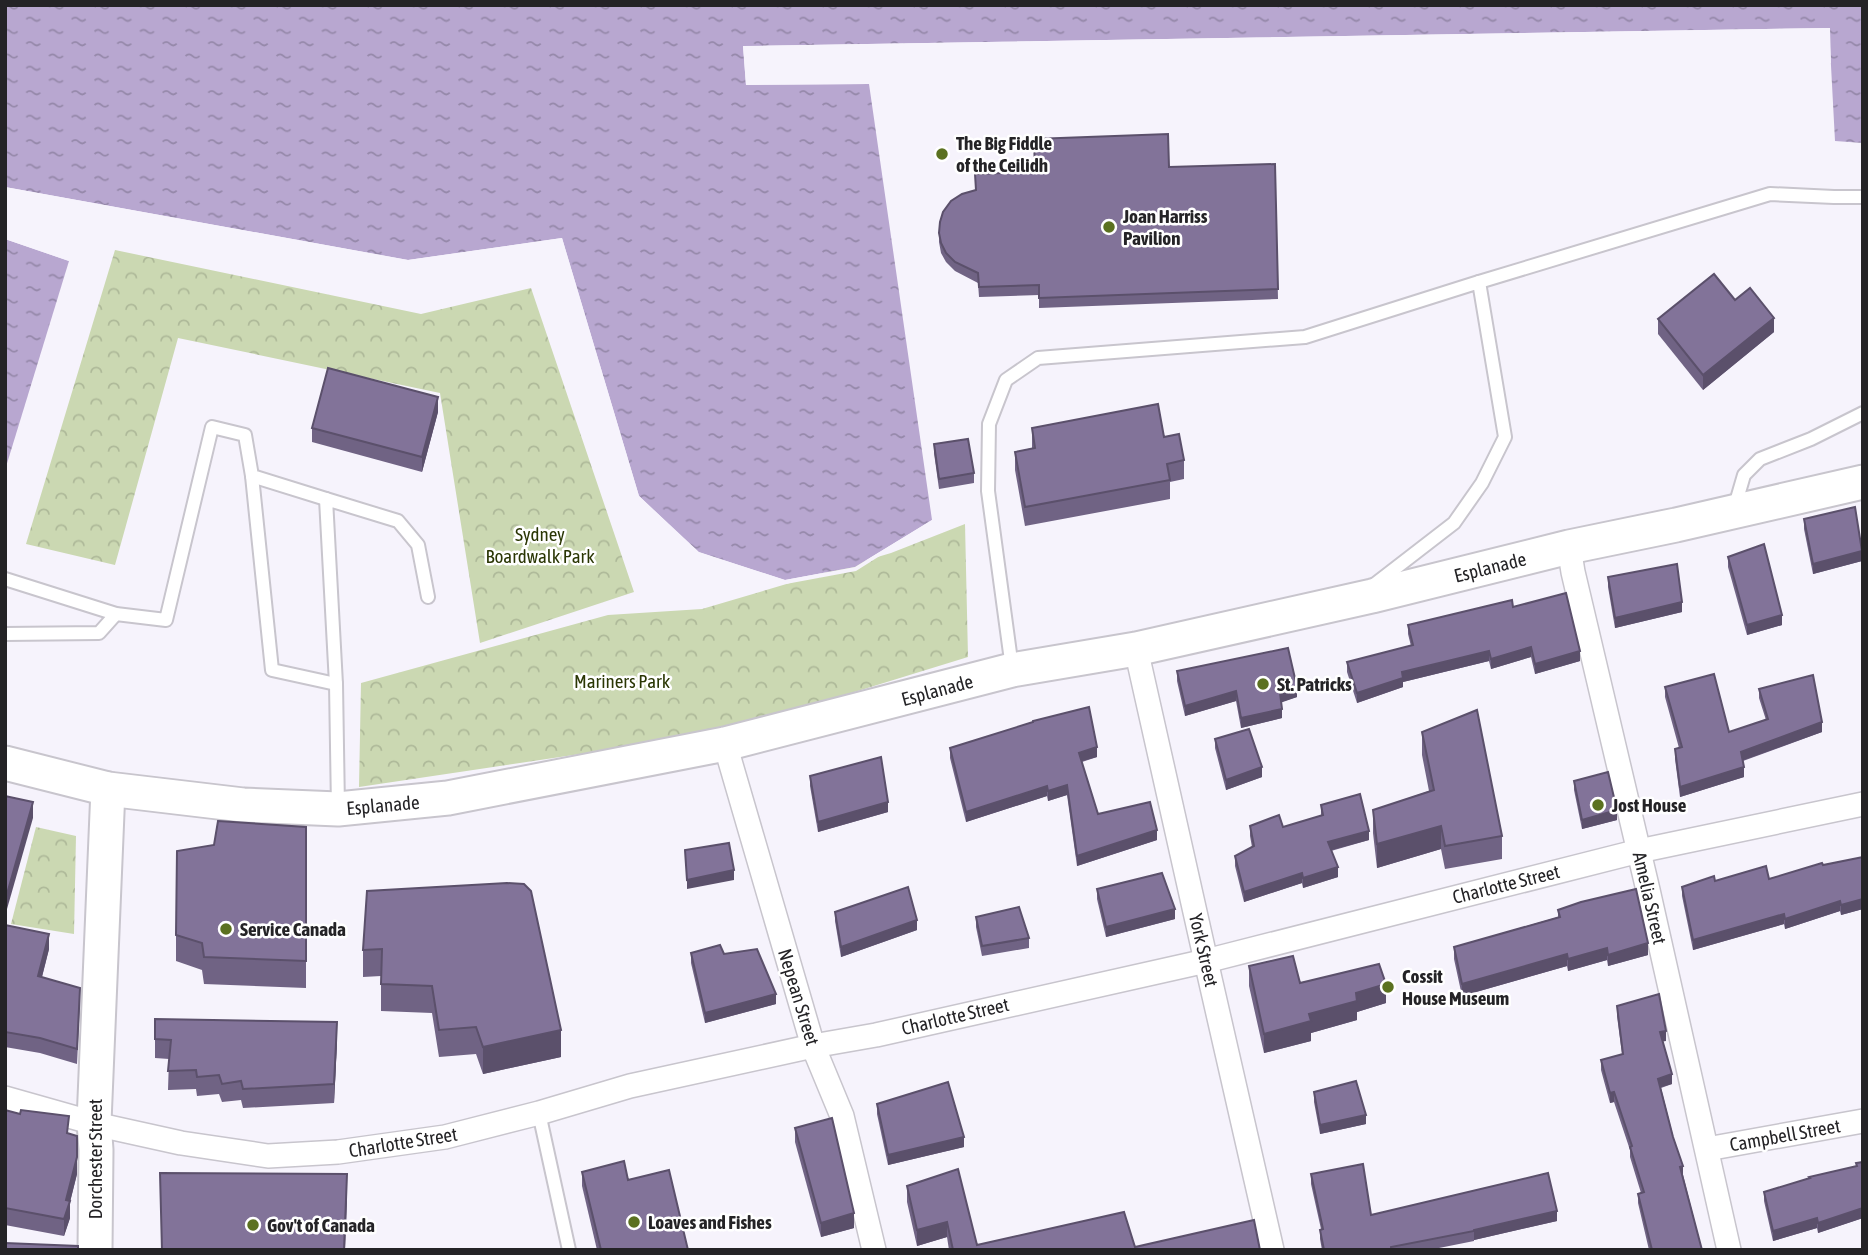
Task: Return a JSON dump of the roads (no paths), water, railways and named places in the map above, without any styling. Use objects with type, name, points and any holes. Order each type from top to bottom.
[{"type":"street","name":"Esplanade","points":[[5,763],[108,789],[243,805],[338,809],[429,801],[725,744],[1012,670],[1136,649],[1569,547],[1863,482]]},
{"type":"street","name":"Amelia Street","points":[[1569,547],[1729,1250]]},
{"type":"street","name":"York Street","points":[[1136,649],[1272,1250]]},
{"type":"street","name":"Nepean Street","points":[[725,744],[813,1046],[842,1116],[874,1250]]},
{"type":"street","name":"Dorchester Street","points":[[94,1250],[94,1122],[108,789]]},
{"type":"street","name":"Charlotte Street","points":[[5,1098],[181,1143],[268,1156],[338,1152],[445,1137],[629,1086],[1206,961],[1639,851],[1863,804]]},
{"type":"street","name":"Campbell Street","points":[[1707,1149],[1863,1121]]},
{"type":"lane","points":[[1012,670],[988,491],[989,424],[1006,380],[1038,358],[1305,337],[1770,194],[1863,197]]},
{"type":"lane","points":[[1355,599],[1454,523],[1482,483],[1506,437],[1479,282]]},
{"type":"lane","points":[[1740,511],[1737,499],[1744,475],[1760,459],[1811,439],[1863,413]]},
{"type":"lane","points":[[5,579],[116,614],[166,620],[212,427],[244,435],[252,476],[272,670],[336,684]]},
{"type":"lane","points":[[252,476],[398,522],[418,545],[428,597]]},
{"type":"lane","points":[[326,499],[336,684],[338,809]]},
{"type":"lane","points":[[5,634],[99,633],[116,614]]},
{"type":"lane","points":[[539,1113],[569,1250]]},
{"type":"water","points":[[5,5],[1863,5],[1863,143],[1835,141],[1829,28],[743,46],[746,85],[869,84],[932,520],[855,567],[785,580],[699,552],[639,496],[562,238],[408,260],[5,187]]},
{"type":"water","points":[[5,239],[69,261],[5,470]]},
{"type":"place","name":"The Big Fiddle of the Ceilidh","points":[[942,154]]},
{"type":"place","name":"Joan Harriss Pavilion","points":[[1109,227]]},
{"type":"place","name":"St. Patricks","points":[[1263,684]]},
{"type":"place","name":"Jost House","points":[[1598,805]]},
{"type":"place","name":"Service Canada","points":[[226,929]]},
{"type":"place","name":"Cossit House Museum","points":[[1388,987]]},
{"type":"place","name":"Loaves and Fishes","points":[[634,1222]]},
{"type":"place","name":"Gov't of Canada","points":[[253,1225]]},
{"type":"park label","name":"Sydney Boardwalk Park","points":[[540,545]]},
{"type":"park label","name":"Mariners Park","points":[[622,681]]}]
